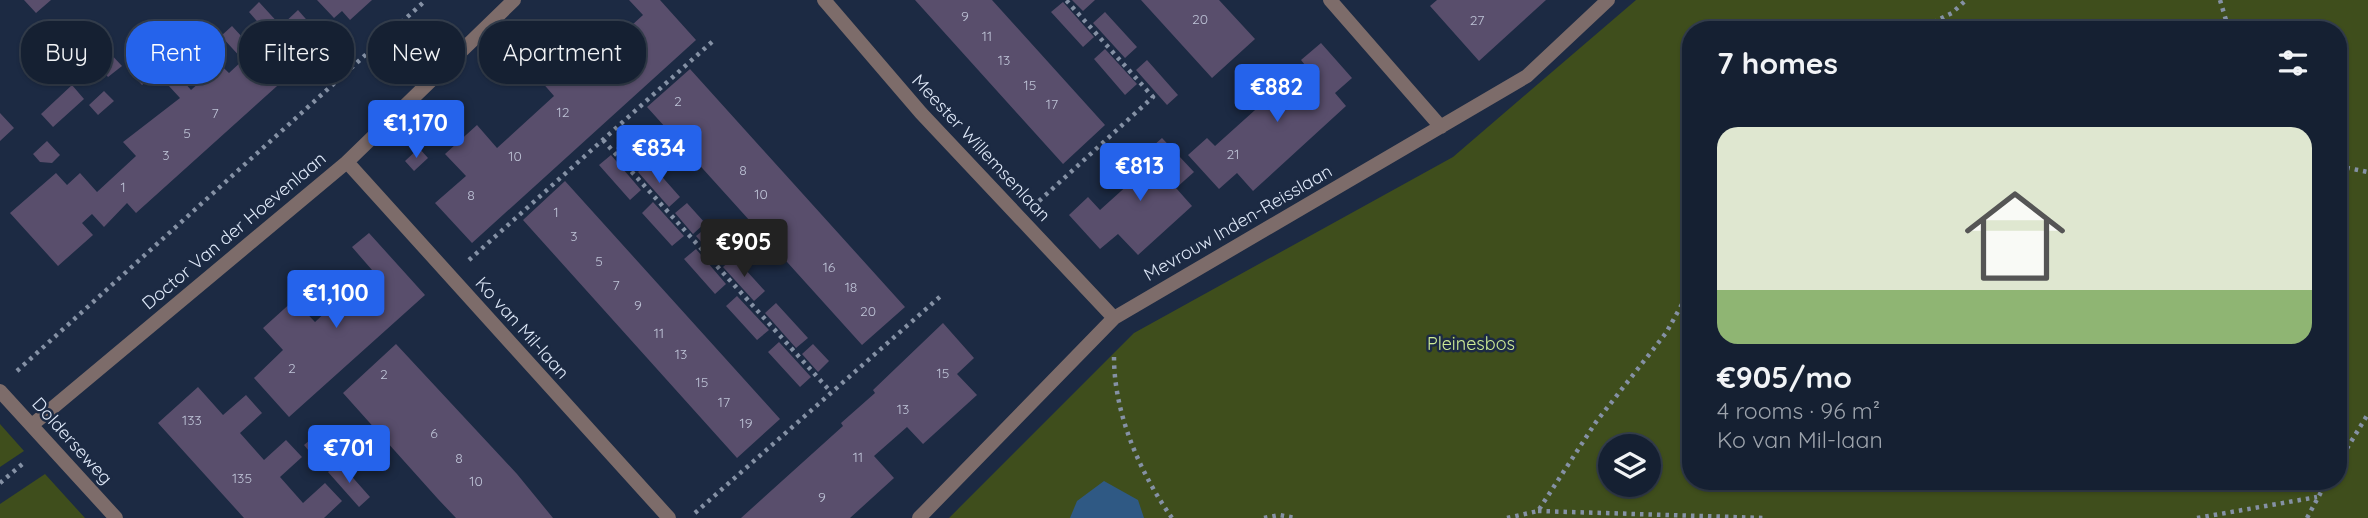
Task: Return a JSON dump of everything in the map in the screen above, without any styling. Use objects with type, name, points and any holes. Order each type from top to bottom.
[{"type":"street","name":"Doctor Van der Hoevenlaan","points":[[32,425],[346,162],[514,0]]},
{"type":"street","name":"Meester Willemsenlaan","points":[[824,0],[921,113],[1114,318]]},
{"type":"street","points":[[1330,0],[1441,127]]},
{"type":"street","name":"Mevrouw Inden-Reisslaan","points":[[919,518],[1114,318],[1527,76],[1608,0]]},
{"type":"street","name":"Ko van Mil-laan","points":[[346,162],[669,518]]},
{"type":"street","name":"Dolderseweg","points":[[0,391],[116,518]]},
{"type":"path","points":[[10,376],[426,0]]},
{"type":"path","points":[[1020,218],[1153,97],[1066,0]]},
{"type":"path","points":[[1936,21],[1952,13],[1966,0]]},
{"type":"path","points":[[2220,0],[2226,21]]},
{"type":"path","points":[[450,277],[713,41]]},
{"type":"path","points":[[603,140],[830,391]]},
{"type":"path","points":[[2347,168],[2368,172]]},
{"type":"path","points":[[690,518],[716,491],[943,294]]},
{"type":"path","points":[[1538,511],[1596,422],[1666,333],[1682,304]]},
{"type":"path","points":[[1114,318],[1114,372],[1127,433],[1158,499],[1172,518]]},
{"type":"path","points":[[2347,448],[2368,414]]},
{"type":"path","points":[[0,483],[48,443]]},
{"type":"path","points":[[2307,518],[2321,490]]},
{"type":"path","points":[[2197,518],[2317,496]]},
{"type":"path","points":[[1507,518],[1538,511],[1765,518]]},
{"type":"path","points":[[1264,518],[1279,515],[1296,518]]},
{"type":"green space","name":"Pleinesbos","points":[[1636,0],[2368,0],[2368,518],[949,518],[1134,333],[1453,157]]},
{"type":"green space","points":[[0,424],[24,451],[0,467]]},
{"type":"green space","points":[[45,474],[85,518],[0,518],[0,504]]},
{"type":"water","points":[[1104,481],[1138,500],[1144,518],[1070,518],[1077,501]]},
{"type":"building","points":[[24,0],[51,0],[36,13]]},
{"type":"building","points":[[317,0],[372,0],[350,20],[342,11],[334,18]]},
{"type":"building","points":[[629,0],[660,0],[696,40],[472,243],[435,203],[466,176],[445,154],[477,125],[497,148],[554,96],[544,84],[646,84],[646,21],[636,21],[643,15]]},
{"type":"building","points":[[915,0],[992,0],[1105,125],[1063,164]]},
{"type":"building","points":[[1072,0],[1095,0],[1083,11]]},
{"type":"building","points":[[1141,0],[1219,0],[1255,39],[1212,78]]},
{"type":"building","points":[[1437,0],[1546,0],[1479,61],[1430,6]]},
{"type":"building","points":[[259,2],[276,21],[257,21],[249,12]]},
{"type":"building","points":[[1063,2],[1094,37],[1083,47],[1051,12]]},
{"type":"building","points":[[298,10],[308,21],[286,21]]},
{"type":"building","points":[[1105,12],[1137,47],[1125,58],[1093,23]]},
{"type":"building","points":[[232,26],[239,34],[239,56],[225,40],[225,32]]},
{"type":"building","points":[[1321,43],[1352,78],[1335,93],[1346,106],[1253,191],[1237,173],[1219,189],[1188,155],[1207,138],[1215,146],[1305,65],[1301,60]]},
{"type":"building","points":[[1105,49],[1137,84],[1125,95],[1094,59]]},
{"type":"building","points":[[112,55],[122,66],[112,74]]},
{"type":"building","points":[[1147,60],[1178,95],[1167,105],[1136,70]]},
{"type":"building","points":[[239,64],[239,84],[279,84],[136,213],[127,203],[104,227],[92,214],[82,223],[93,235],[58,266],[10,213],[56,173],[67,185],[80,173],[97,192],[136,156],[123,142],[180,98],[169,84],[186,84],[191,90],[198,84],[225,84],[225,69],[229,73]]},
{"type":"building","points":[[690,69],[905,307],[862,345],[647,107]]},
{"type":"building","points":[[72,85],[84,99],[53,127],[41,114]]},
{"type":"building","points":[[104,91],[114,101],[98,115],[89,105]]},
{"type":"building","points":[[0,113],[14,128],[0,141]]},
{"type":"building","points":[[627,138],[644,156],[632,166],[616,148]]},
{"type":"building","points":[[1162,138],[1194,172],[1176,188],[1192,206],[1138,255],[1118,234],[1100,249],[1069,215],[1088,197],[1100,210],[1151,164],[1143,155]]},
{"type":"building","points":[[47,141],[60,155],[52,163],[40,162],[33,154]]},
{"type":"building","points":[[419,148],[428,158],[414,171],[405,161]]},
{"type":"building","points":[[611,155],[641,190],[630,200],[599,165]]},
{"type":"building","points":[[649,162],[680,197],[669,207],[638,172]]},
{"type":"building","points":[[565,181],[780,419],[737,458],[523,220]]},
{"type":"building","points":[[653,202],[684,236],[672,246],[642,213]]},
{"type":"building","points":[[687,203],[705,223],[693,234],[675,213]]},
{"type":"building","points":[[707,227],[723,244],[712,254],[696,236]]},
{"type":"building","points":[[369,233],[425,295],[289,417],[254,378],[283,350],[263,328],[294,300],[315,322],[372,270],[352,247]]},
{"type":"building","points":[[696,249],[726,284],[715,294],[684,259]]},
{"type":"building","points":[[734,257],[765,291],[754,301],[723,267]]},
{"type":"building","points":[[737,296],[769,330],[757,340],[726,306]]},
{"type":"building","points":[[776,303],[808,338],[796,348],[765,313]]},
{"type":"building","points":[[943,323],[974,358],[957,374],[977,395],[923,444],[907,427],[874,456],[894,478],[850,518],[741,518],[843,426],[841,423],[875,393],[873,390]]},
{"type":"building","points":[[779,342],[811,377],[800,387],[768,352]]},
{"type":"building","points":[[396,344],[517,474],[553,518],[456,518],[438,499],[343,393]]},
{"type":"building","points":[[813,344],[829,361],[818,372],[802,354]]},
{"type":"building","points":[[198,387],[223,415],[246,395],[262,413],[240,433],[264,460],[286,440],[302,457],[280,477],[303,503],[325,483],[342,501],[324,518],[244,518],[158,423]]},
{"type":"building","points":[[316,435],[331,453],[319,463],[304,445]]},
{"type":"building","points":[[339,462],[370,497],[359,507],[328,472]]}]
